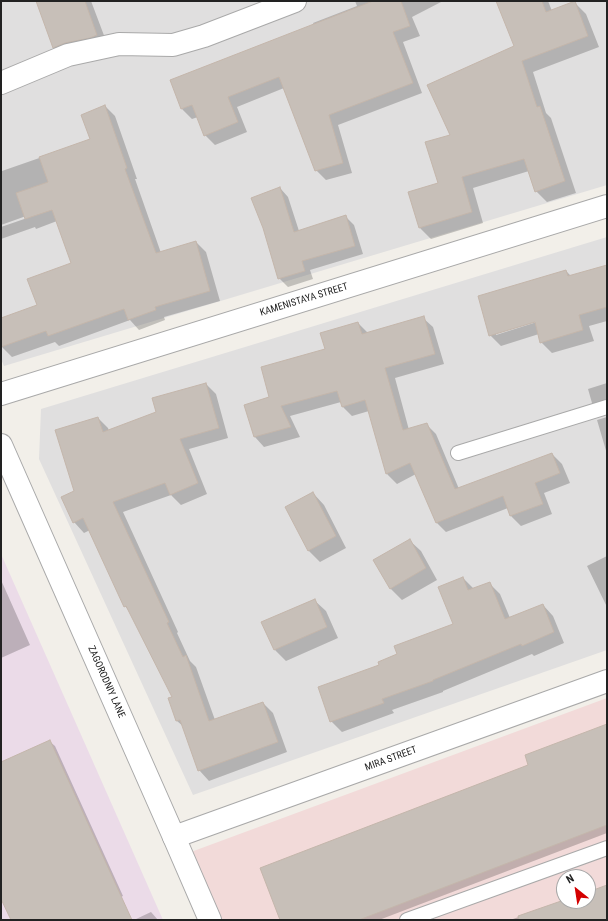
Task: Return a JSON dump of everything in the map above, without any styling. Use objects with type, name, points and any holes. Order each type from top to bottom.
[{"type":"street","points":[[1,83],[68,55],[119,44],[173,45],[204,36],[295,1]]},
{"type":"street","name":"KAMENISTAYA STREET","points":[[1,394],[607,206]]},
{"type":"street","name":"ZAGORODNIY LANE","points":[[1,445],[210,920]]},
{"type":"street","name":"MIRA STREET","points":[[174,837],[607,681]]},
{"type":"lane","points":[[458,453],[607,407]]},
{"type":"lane","points":[[407,920],[607,848]]},
{"type":"shaded area","points":[[1,1],[607,1],[607,185],[4,366],[1,359]]},
{"type":"shaded area","points":[[607,237],[607,650],[193,795],[39,459],[41,409]]},
{"type":"shaded area","points":[[1,554],[163,920],[1,920]]},
{"type":"shaded area","points":[[607,698],[607,920],[222,920],[191,852]]},
{"type":"building","points":[[36,1],[85,1],[97,35],[90,38],[65,43],[53,48]]},
{"type":"building","points":[[373,1],[401,1],[410,26],[393,32],[413,83],[329,115],[343,163],[315,171],[279,77],[228,97],[238,122],[204,136],[192,105],[181,109],[170,80]]},
{"type":"building","points":[[496,1],[542,1],[546,12],[575,1],[588,36],[522,61],[537,107],[540,106],[565,181],[535,192],[524,159],[462,177],[472,212],[419,228],[408,192],[438,183],[425,142],[450,135],[427,85],[514,46]]},
{"type":"building","points":[[105,105],[127,168],[125,169],[156,253],[196,241],[210,291],[155,307],[156,310],[128,320],[124,309],[48,336],[46,331],[1,347],[1,318],[37,305],[27,279],[71,263],[52,210],[25,219],[16,193],[48,182],[39,157],[90,139],[81,115]]},
{"type":"building","points":[[280,187],[294,232],[346,215],[355,246],[302,261],[305,271],[278,279],[263,228],[251,198]]},
{"type":"building","points":[[607,265],[607,307],[579,315],[583,330],[540,343],[535,322],[489,336],[478,296],[566,270],[568,276]]},
{"type":"building","points":[[424,316],[435,354],[385,368],[403,430],[427,423],[455,489],[552,453],[560,473],[535,483],[543,504],[510,516],[503,496],[436,523],[410,463],[386,474],[365,400],[342,407],[337,391],[281,406],[291,427],[254,437],[244,405],[269,397],[261,367],[325,349],[320,333],[358,322],[362,334]]},
{"type":"building","points":[[206,383],[219,428],[180,439],[198,483],[170,495],[165,483],[113,502],[169,622],[167,623],[183,657],[186,655],[209,721],[263,702],[278,742],[198,771],[180,720],[176,721],[168,698],[172,697],[126,606],[124,607],[83,518],[73,523],[61,497],[74,491],[55,430],[98,417],[103,432],[156,412],[152,398]]},
{"type":"building","points":[[313,492],[336,536],[308,551],[285,507]]},
{"type":"building","points":[[410,539],[426,568],[390,589],[373,560]]},
{"type":"building","points":[[463,577],[468,590],[490,582],[505,619],[543,604],[554,632],[522,646],[521,644],[433,681],[382,699],[384,703],[330,722],[318,687],[379,665],[378,662],[397,654],[394,646],[453,624],[438,587]]},
{"type":"building","points":[[315,599],[327,627],[274,650],[261,622]]},
{"type":"building","points":[[607,724],[607,825],[359,920],[280,920],[260,868],[528,765],[525,755]]},
{"type":"building","points":[[50,740],[132,920],[11,920],[1,899],[1,762]]},
{"type":"building","points":[[607,885],[607,920],[519,920],[518,916],[556,903],[556,909],[596,909],[596,889]]}]
